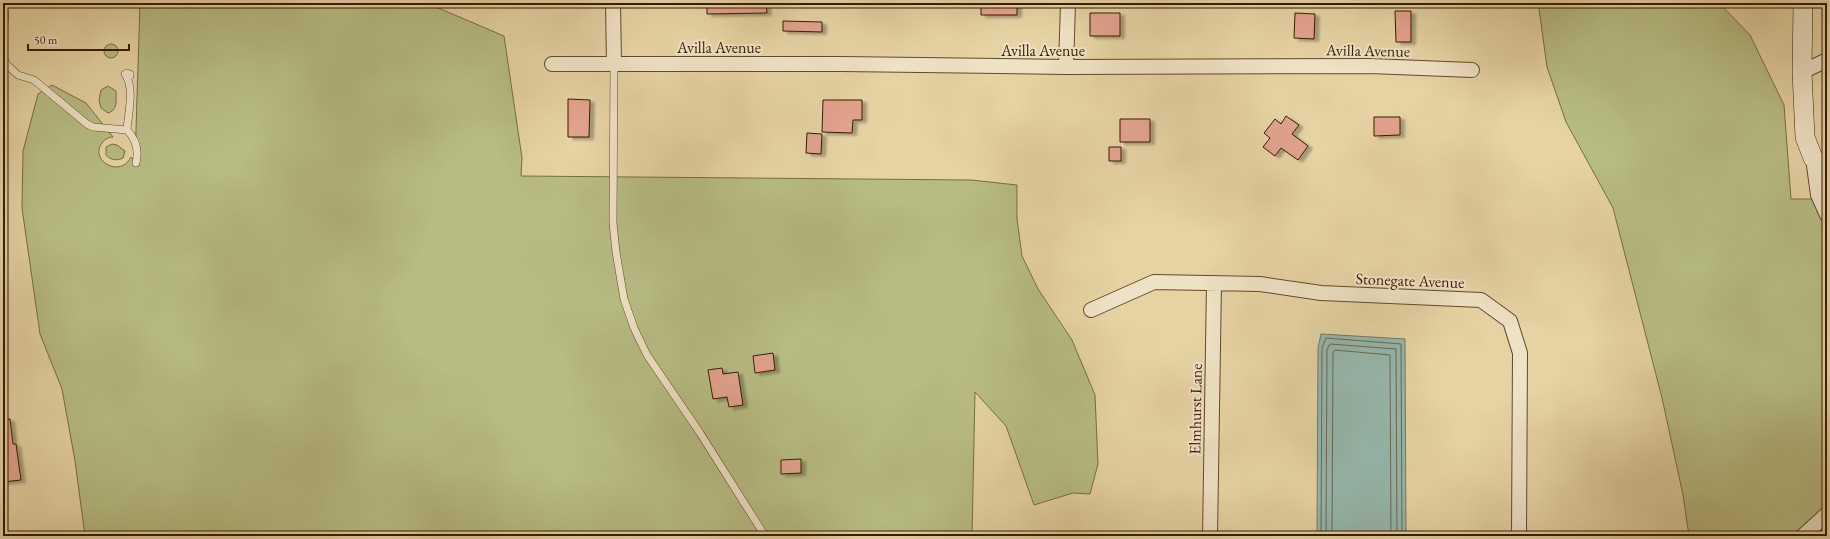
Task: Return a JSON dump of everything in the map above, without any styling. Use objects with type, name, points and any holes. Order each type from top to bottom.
[{"type":"street","points":[[613,3],[614,64]]},
{"type":"street","points":[[1066,67],[1068,3]]},
{"type":"street","points":[[1802,3],[1802,72],[1805,137],[1813,158],[1818,195],[1827,215]]},
{"type":"street","points":[[1802,72],[1827,60]]},
{"type":"street","name":"Avilla Avenue","points":[[552,64],[1066,67],[1370,66],[1472,70]]},
{"type":"street","points":[[1813,158],[1827,170]]},
{"type":"street","name":"Stonegate Avenue","points":[[1091,310],[1154,282],[1260,284],[1321,293],[1481,300],[1510,320],[1520,353],[1519,536]]},
{"type":"street","name":"Elmhurst Lane","points":[[1210,536],[1214,283]]},
{"type":"street","points":[[1804,536],[1827,514]]},
{"type":"lane","points":[[3,6],[5,12],[3,38]]},
{"type":"lane","points":[[3,57],[7,65],[18,75],[34,80],[87,124],[93,127],[127,130]]},
{"type":"lane","points":[[614,64],[613,223],[624,300],[634,328],[647,355],[700,433],[765,536]]},
{"type":"lane","points":[[127,78],[130,92],[127,130],[135,141],[137,157],[136,163]]},
{"type":"green space","points":[[140,3],[435,3],[436,7],[504,36],[522,158],[521,176],[971,180],[1017,185],[1017,219],[1022,256],[1038,289],[1072,340],[1095,395],[1098,464],[1090,494],[1073,493],[1034,505],[1006,426],[975,392],[972,536],[85,536],[75,461],[62,389],[40,334],[22,208],[23,151],[38,94],[52,85],[86,103],[113,137],[104,140],[99,149],[103,161],[114,167],[126,163],[131,157],[135,161]]},
{"type":"green space","points":[[1536,3],[1719,3],[1750,35],[1784,105],[1791,199],[1827,199],[1827,536],[1689,536],[1683,495],[1662,398],[1613,208],[1566,122],[1547,67],[1539,9]]},
{"type":"green space","points":[[108,44],[114,44],[118,48],[118,54],[114,58],[108,58],[104,54],[104,48]]},
{"type":"green space","points":[[108,86],[116,91],[116,105],[111,112],[108,113],[101,108],[99,100],[101,90]]},
{"type":"green space","points":[[112,144],[117,145],[125,151],[123,158],[114,160],[106,155],[106,147]]},
{"type":"water","points":[[1321,334],[1405,339],[1406,536],[1317,536],[1318,348]]},
{"type":"building","points":[[707,3],[766,3],[767,13],[707,14]]},
{"type":"building","points":[[981,3],[1017,3],[1017,15],[981,15]]},
{"type":"building","points":[[1395,11],[1411,11],[1411,42],[1396,42]]},
{"type":"building","points":[[1090,13],[1120,13],[1120,36],[1090,36]]},
{"type":"building","points":[[1295,13],[1315,14],[1314,39],[1294,38]]},
{"type":"building","points":[[783,21],[822,22],[822,32],[783,31]]},
{"type":"building","points":[[568,99],[590,100],[589,137],[568,137]]},
{"type":"building","points":[[823,100],[862,100],[862,120],[853,120],[852,133],[822,132]]},
{"type":"building","points":[[1286,116],[1299,125],[1292,134],[1308,146],[1298,160],[1281,148],[1275,156],[1263,147],[1270,138],[1264,133],[1275,119],[1281,124]]},
{"type":"building","points":[[1374,117],[1400,117],[1400,135],[1374,136]]},
{"type":"building","points":[[1120,119],[1150,119],[1150,142],[1120,142]]},
{"type":"building","points":[[807,133],[822,134],[821,154],[806,153]]},
{"type":"building","points":[[1109,147],[1121,147],[1121,161],[1109,161]]},
{"type":"building","points":[[773,353],[775,370],[755,373],[753,356]]},
{"type":"building","points":[[722,368],[723,374],[738,372],[743,405],[729,407],[727,397],[713,399],[708,370]]},
{"type":"building","points":[[3,419],[10,419],[13,444],[16,444],[21,480],[3,482]]},
{"type":"building","points":[[801,459],[801,473],[781,474],[781,460]]}]
